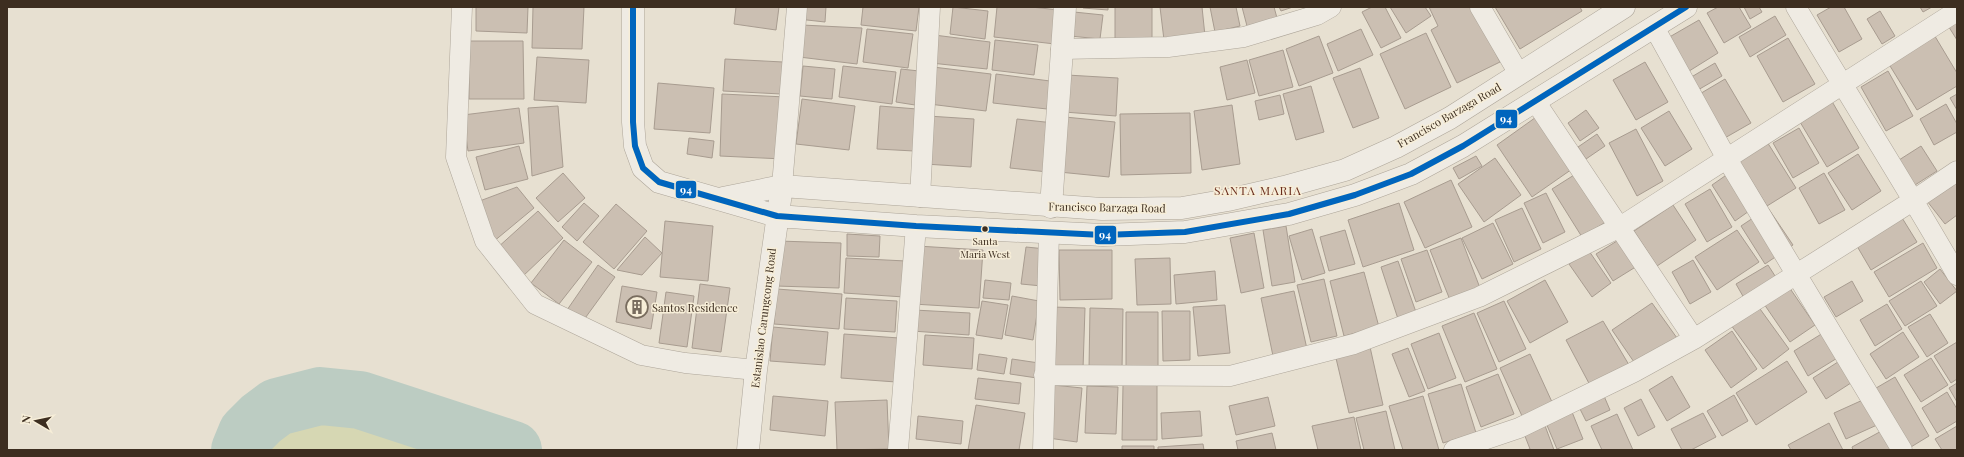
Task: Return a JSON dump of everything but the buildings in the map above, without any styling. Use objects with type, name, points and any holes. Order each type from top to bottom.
[{"type":"street","points":[[462,7],[456,157],[485,241],[531,299],[536,304],[641,356],[685,364],[756,370]]},
{"type":"street","points":[[633,7],[633,122],[635,146],[643,168],[659,182],[682,190],[720,199],[777,216],[916,226],[1110,235],[1185,232],[1289,214],[1355,195],[1411,174],[1463,146],[1686,7]]},
{"type":"street","points":[[782,186],[797,7]]},
{"type":"street","points":[[920,197],[930,7]]},
{"type":"street","points":[[1051,207],[1064,7]]},
{"type":"street","points":[[1061,49],[1168,47],[1244,37],[1317,15],[1331,7]]},
{"type":"street","points":[[1480,7],[1519,74]]},
{"type":"street","name":"Francisco Barzaga Road","points":[[720,199],[782,186],[1051,207],[1126,210],[1182,208],[1228,200],[1284,187],[1345,170],[1396,147],[1450,118],[1624,7]]},
{"type":"street","points":[[1796,7],[1842,85],[1914,200],[1957,275]]},
{"type":"street","points":[[1044,375],[1230,376],[1354,344],[1478,296],[1620,227],[1957,11]]},
{"type":"street","points":[[1654,27],[1727,158],[1902,450]]},
{"type":"street","points":[[1535,101],[1694,339]]},
{"type":"street","points":[[1454,450],[1519,428],[1634,372],[1694,339],[1914,200],[1957,171]]},
{"type":"street","name":"Estanislao Carungcong Road","points":[[748,450],[756,370],[782,186]]},
{"type":"street","points":[[898,450],[916,226]]},
{"type":"street","points":[[1043,450],[1049,233]]},
{"type":"green space","points":[[319,417],[356,424],[439,450],[263,450],[285,428]]},
{"type":"waterway","points":[[240,450],[247,433],[261,419],[277,407],[320,396],[360,400],[513,450]]},
{"type":"transit line","name":"94","points":[[633,7],[633,122],[635,146],[643,168],[659,182],[777,216],[916,226],[1103,235],[1185,232],[1289,214],[1355,195],[1411,174],[1463,146],[1686,7]]},
{"type":"place","name":"Santa Maria West","points":[[985,229]]},
{"type":"place","name":"Santos Residence","points":[[637,307]]},
{"type":"district","name":"SANTA MARIA","points":[[1258,190]]}]
